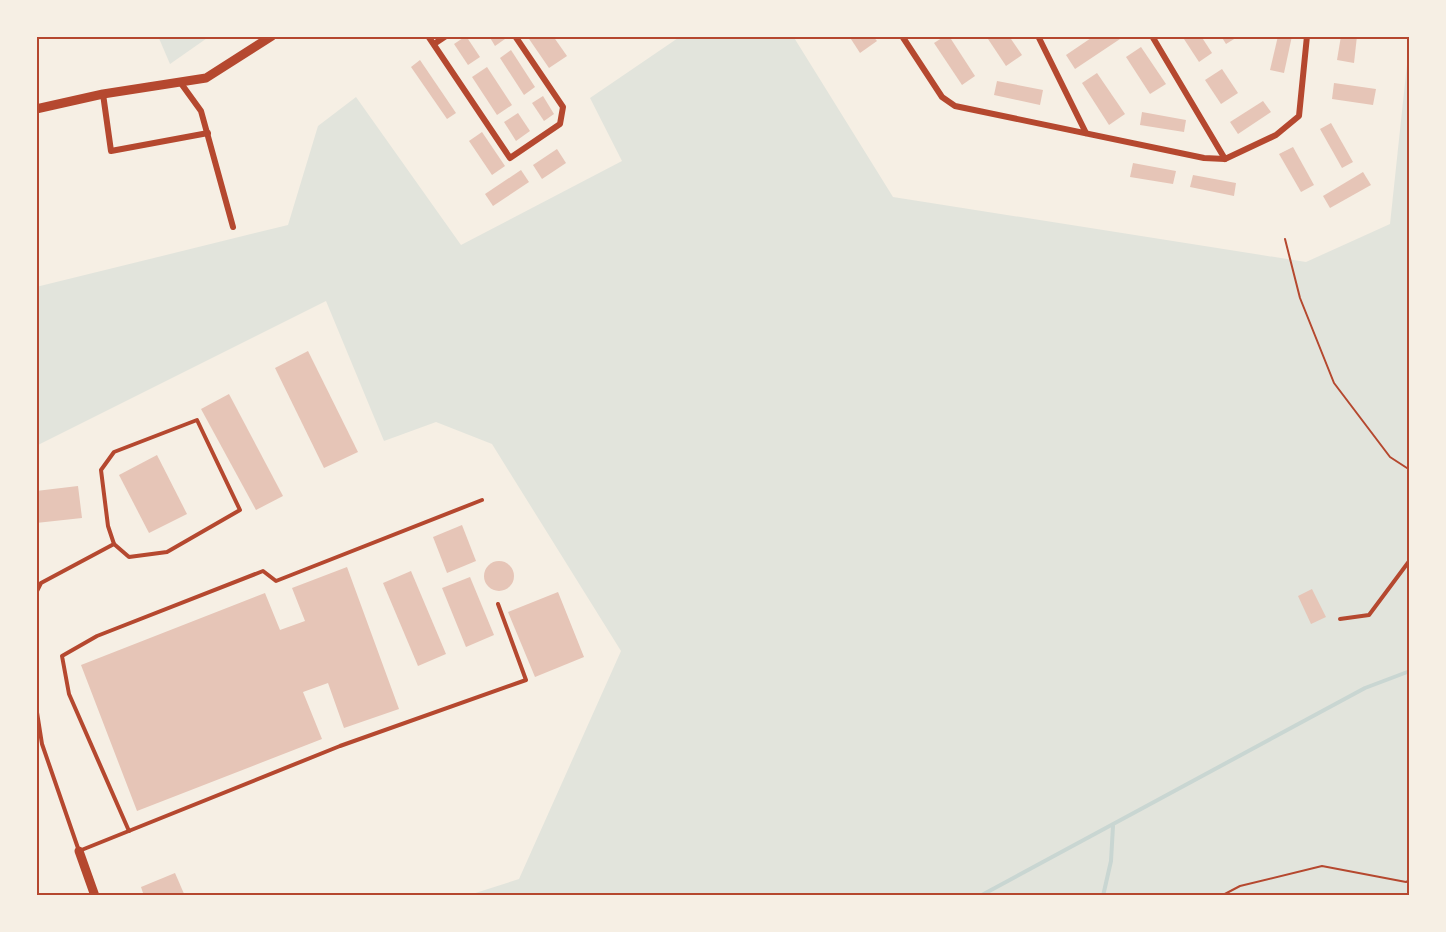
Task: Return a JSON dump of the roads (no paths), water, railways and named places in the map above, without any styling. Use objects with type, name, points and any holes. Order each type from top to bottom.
[{"type":"street","points":[[36,109],[103,94],[206,78],[272,36]]},
{"type":"street","points":[[428,36],[510,158],[560,124],[563,107],[515,36]]},
{"type":"street","points":[[434,44],[446,36]]},
{"type":"street","points":[[902,36],[942,97],[949,103],[1204,158],[1225,159],[1276,135],[1299,116],[1308,36]]},
{"type":"street","points":[[1040,36],[1086,133]]},
{"type":"street","points":[[1152,36],[1225,159]]},
{"type":"street","points":[[180,81],[201,111],[233,226]]},
{"type":"street","points":[[103,94],[111,151],[208,134]]},
{"type":"street","points":[[79,851],[95,896]]},
{"type":"lane","points":[[197,420],[240,510],[167,552],[129,557],[114,544],[108,526],[101,470],[114,452],[197,420]]},
{"type":"lane","points":[[129,831],[69,694],[62,656],[97,636],[263,571],[276,581],[483,500]]},
{"type":"lane","points":[[36,593],[41,584],[114,544]]},
{"type":"lane","points":[[1340,619],[1369,615],[1410,560]]},
{"type":"lane","points":[[36,706],[42,744],[79,851],[340,746],[526,680],[498,604]]},
{"type":"waterway","points":[[980,896],[1365,688],[1410,671]]},
{"type":"waterway","points":[[1103,896],[1111,861],[1113,826]]}]
